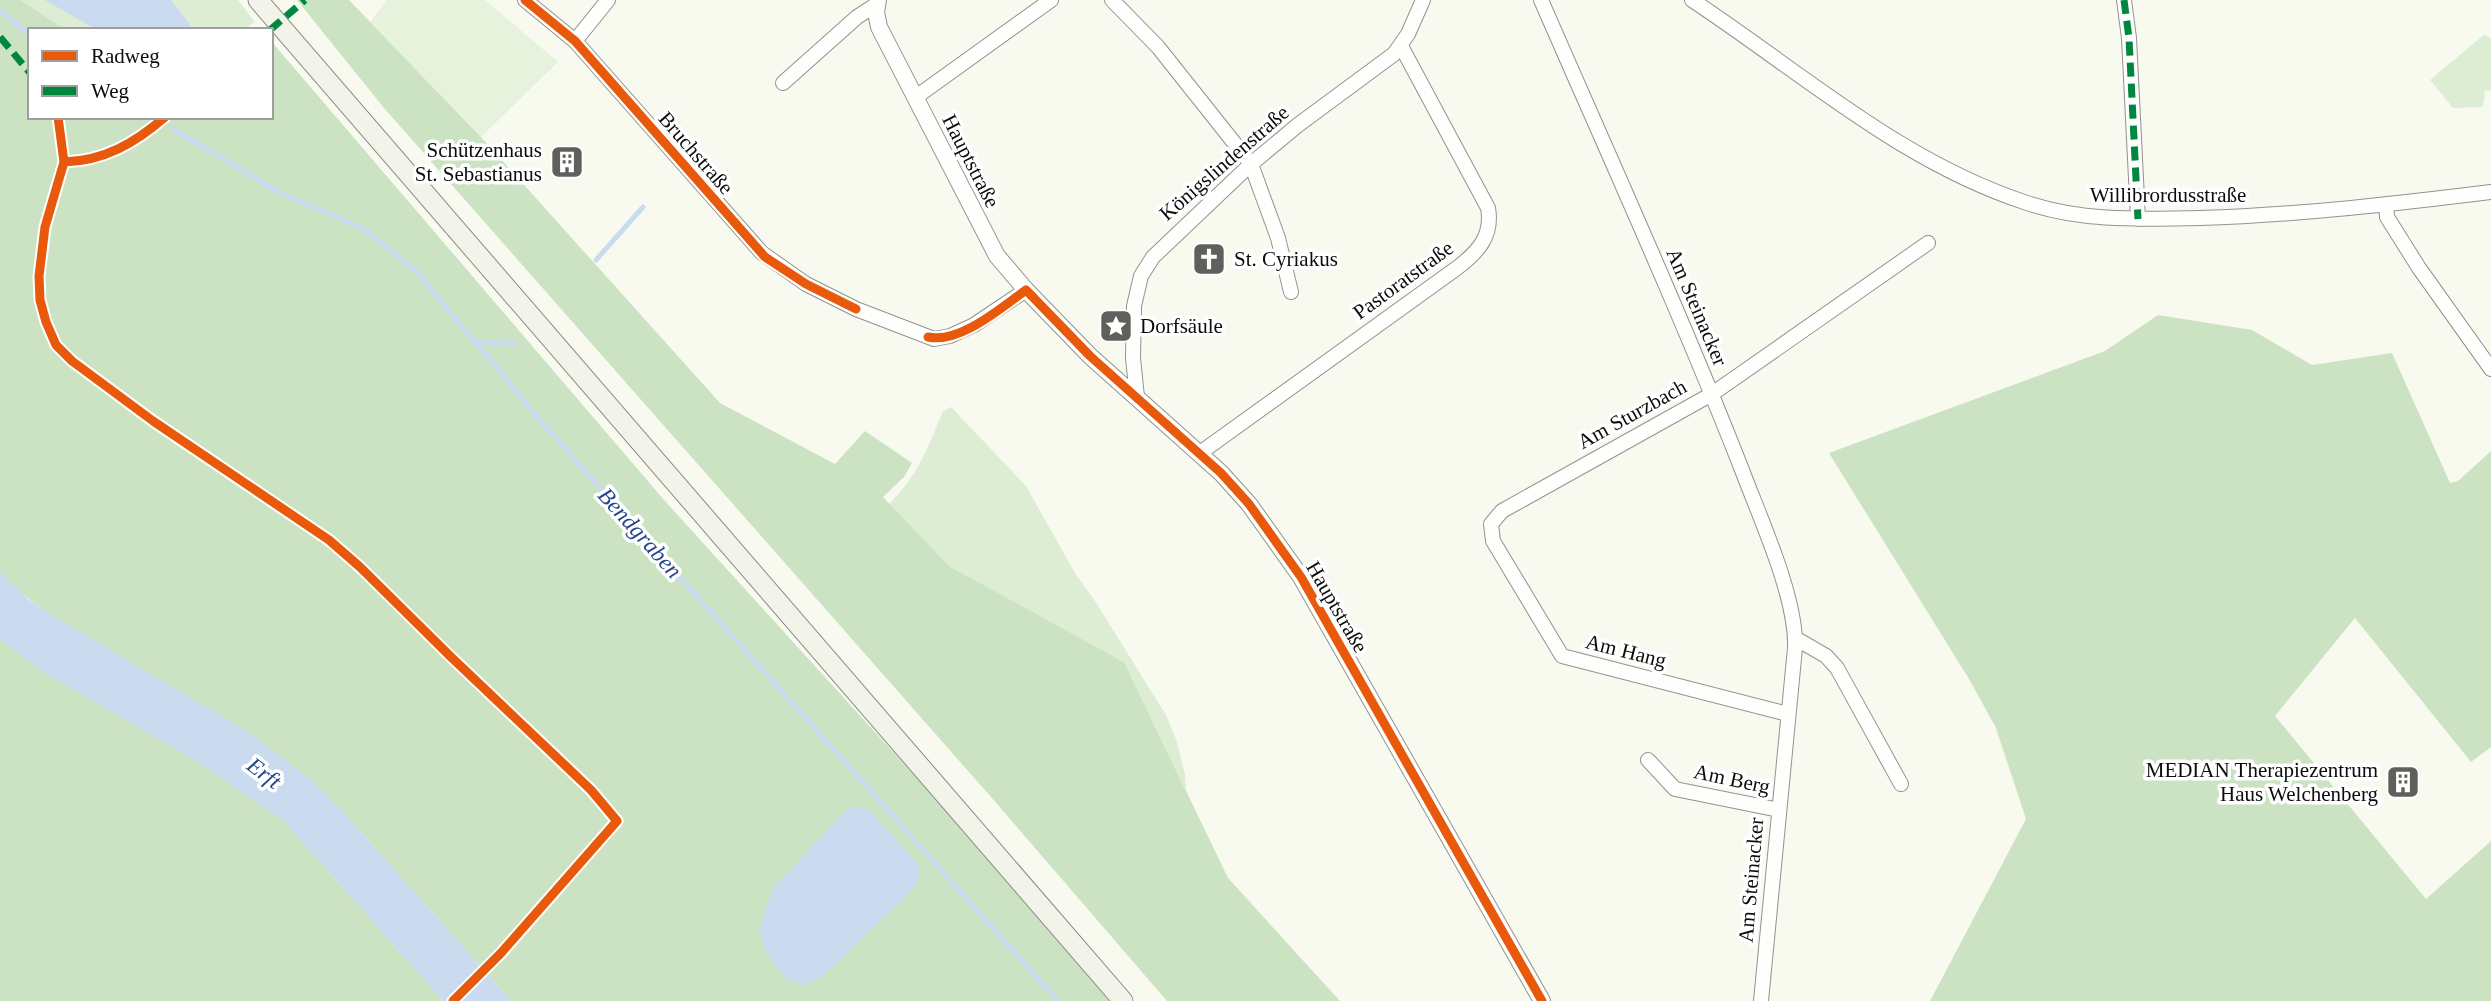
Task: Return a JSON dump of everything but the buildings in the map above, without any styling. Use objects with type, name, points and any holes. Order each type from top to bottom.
[{"type":"main road","points":[[258,0],[1123,1001]]},
{"type":"street","name":"Bruchstraße","points":[[526,0],[575,41],[765,257],[822,293],[928,337],[943,338],[966,330],[1026,290]]},
{"type":"street","points":[[575,41],[608,0]]},
{"type":"street","points":[[916,97],[1051,0]]},
{"type":"street","points":[[1112,0],[1154,42],[1251,164],[1278,238],[1291,292]]},
{"type":"street","name":"Königslindenstraße","points":[[1137,397],[1133,317],[1135,295],[1141,276],[1162,246],[1251,164],[1401,46],[1423,0]]},
{"type":"street","name":"Am Steinacker","points":[[1541,0],[1712,394],[1771,545],[1792,615],[1796,638],[1761,1001]]},
{"type":"street","name":"Willibrordusstraße","points":[[1692,0],[1886,135],[1957,174],[2010,197],[2050,209],[2088,217],[2138,219],[2263,216],[2491,192]]},
{"type":"street","points":[[2124,0],[2129,38],[2138,219]]},
{"type":"street","points":[[783,83],[877,2]]},
{"type":"street","name":"Hauptstraße","points":[[877,2],[879,27],[990,245],[1026,290],[1090,356],[1200,453],[1249,504],[1301,577],[1542,1001]]},
{"type":"street","name":"Pastoratstraße","points":[[1200,453],[1457,268],[1474,254],[1486,238],[1489,221],[1486,202],[1401,46]]},
{"type":"street","points":[[2386,205],[2387,217],[2419,268],[2491,369]]},
{"type":"street","name":"Am Sturzbach","points":[[1492,522],[1502,511],[1712,394],[1928,243]]},
{"type":"street","name":"Am Hang","points":[[1492,522],[1490,532],[1493,541],[1562,656],[1788,714]]},
{"type":"street","points":[[1796,638],[1826,656],[1837,668],[1901,784]]},
{"type":"street","name":"Am Berg","points":[[1648,760],[1675,789],[1779,810]]},
{"type":"green space","points":[[0,0],[21,0],[63,28],[28,28],[28,119],[273,119],[273,43],[665,501],[944,808],[1109,1001],[511,1001],[488,975],[510,953],[504,945],[481,967],[344,813],[310,779],[250,733],[50,614],[18,590],[0,572]]},
{"type":"green space","points":[[21,0],[238,0],[255,22],[246,28],[63,28]]},
{"type":"green space","points":[[297,0],[349,0],[481,137],[720,403],[835,464],[865,431],[912,463],[904,477],[883,497],[949,566],[1124,662],[1228,878],[1340,1001],[1167,1001],[991,797],[384,108]]},
{"type":"green space","points":[[387,0],[485,0],[558,62],[481,137],[370,22]]},
{"type":"green space","points":[[2485,34],[2491,39],[2491,90],[2485,91],[2483,107],[2453,108],[2430,80]]},
{"type":"green space","points":[[2158,315],[2252,330],[2312,365],[2392,353],[2450,483],[2458,481],[2491,451],[2491,747],[2471,762],[2355,618],[2275,716],[2426,899],[2491,841],[2491,1001],[1930,1001],[2026,819],[1996,728],[1969,679],[1829,453],[2105,351]]},
{"type":"green space","points":[[951,407],[1026,486],[1075,573],[1166,715],[1176,739],[1186,790],[1124,662],[949,566],[889,504],[908,483],[927,449],[943,411]]},
{"type":"green space","points":[[0,639],[43,672],[195,760],[283,820],[443,1001],[0,1001]]},
{"type":"water","points":[[45,0],[171,0],[189,23],[190,28],[94,28]]},
{"type":"water","name":"Erft","points":[[0,572],[28,599],[50,614],[250,733],[310,779],[344,813],[511,1001],[443,1001],[283,820],[195,760],[43,672],[0,639]]},
{"type":"water","points":[[857,806],[870,811],[917,863],[917,882],[910,892],[822,977],[805,985],[786,979],[766,952],[759,930],[772,889],[847,809]]},
{"type":"waterway","name":"Bendgraben","points":[[0,10],[28,33]]},
{"type":"waterway","name":"Bendgraben","points":[[173,129],[277,191],[364,229],[417,272],[546,427],[1058,1001]]},
{"type":"waterway","points":[[596,260],[643,207]]},
{"type":"waterway","points":[[476,343],[515,343]]},
{"type":"marked path","points":[[272,28],[305,0]]},
{"type":"marked path","points":[[2124,0],[2129,38],[2138,219]]},
{"type":"marked path","points":[[0,37],[28,71]]},
{"type":"cycle path","points":[[525,0],[575,41],[765,257],[806,284],[856,309]]},
{"type":"cycle path","points":[[58,119],[64,162],[45,227],[39,276],[40,300],[56,345],[72,361],[153,421],[329,540],[591,790],[617,821],[501,953],[453,1001]]},
{"type":"cycle path","points":[[64,162],[92,158],[118,149],[162,119]]},
{"type":"cycle path","points":[[928,337],[940,338],[967,330],[1026,290],[1090,356],[1221,473],[1249,504],[1301,577],[1542,1001]]},
{"type":"place","name":"Schützenhaus St. Sebastianus","points":[[567,162]]},
{"type":"place","name":"St. Cyriakus","points":[[1209,259]]},
{"type":"place","name":"Dorfsäule","points":[[1116,326]]},
{"type":"place","name":"MEDIAN Therapiezentrum Haus Welchenberg","points":[[2403,782]]}]
